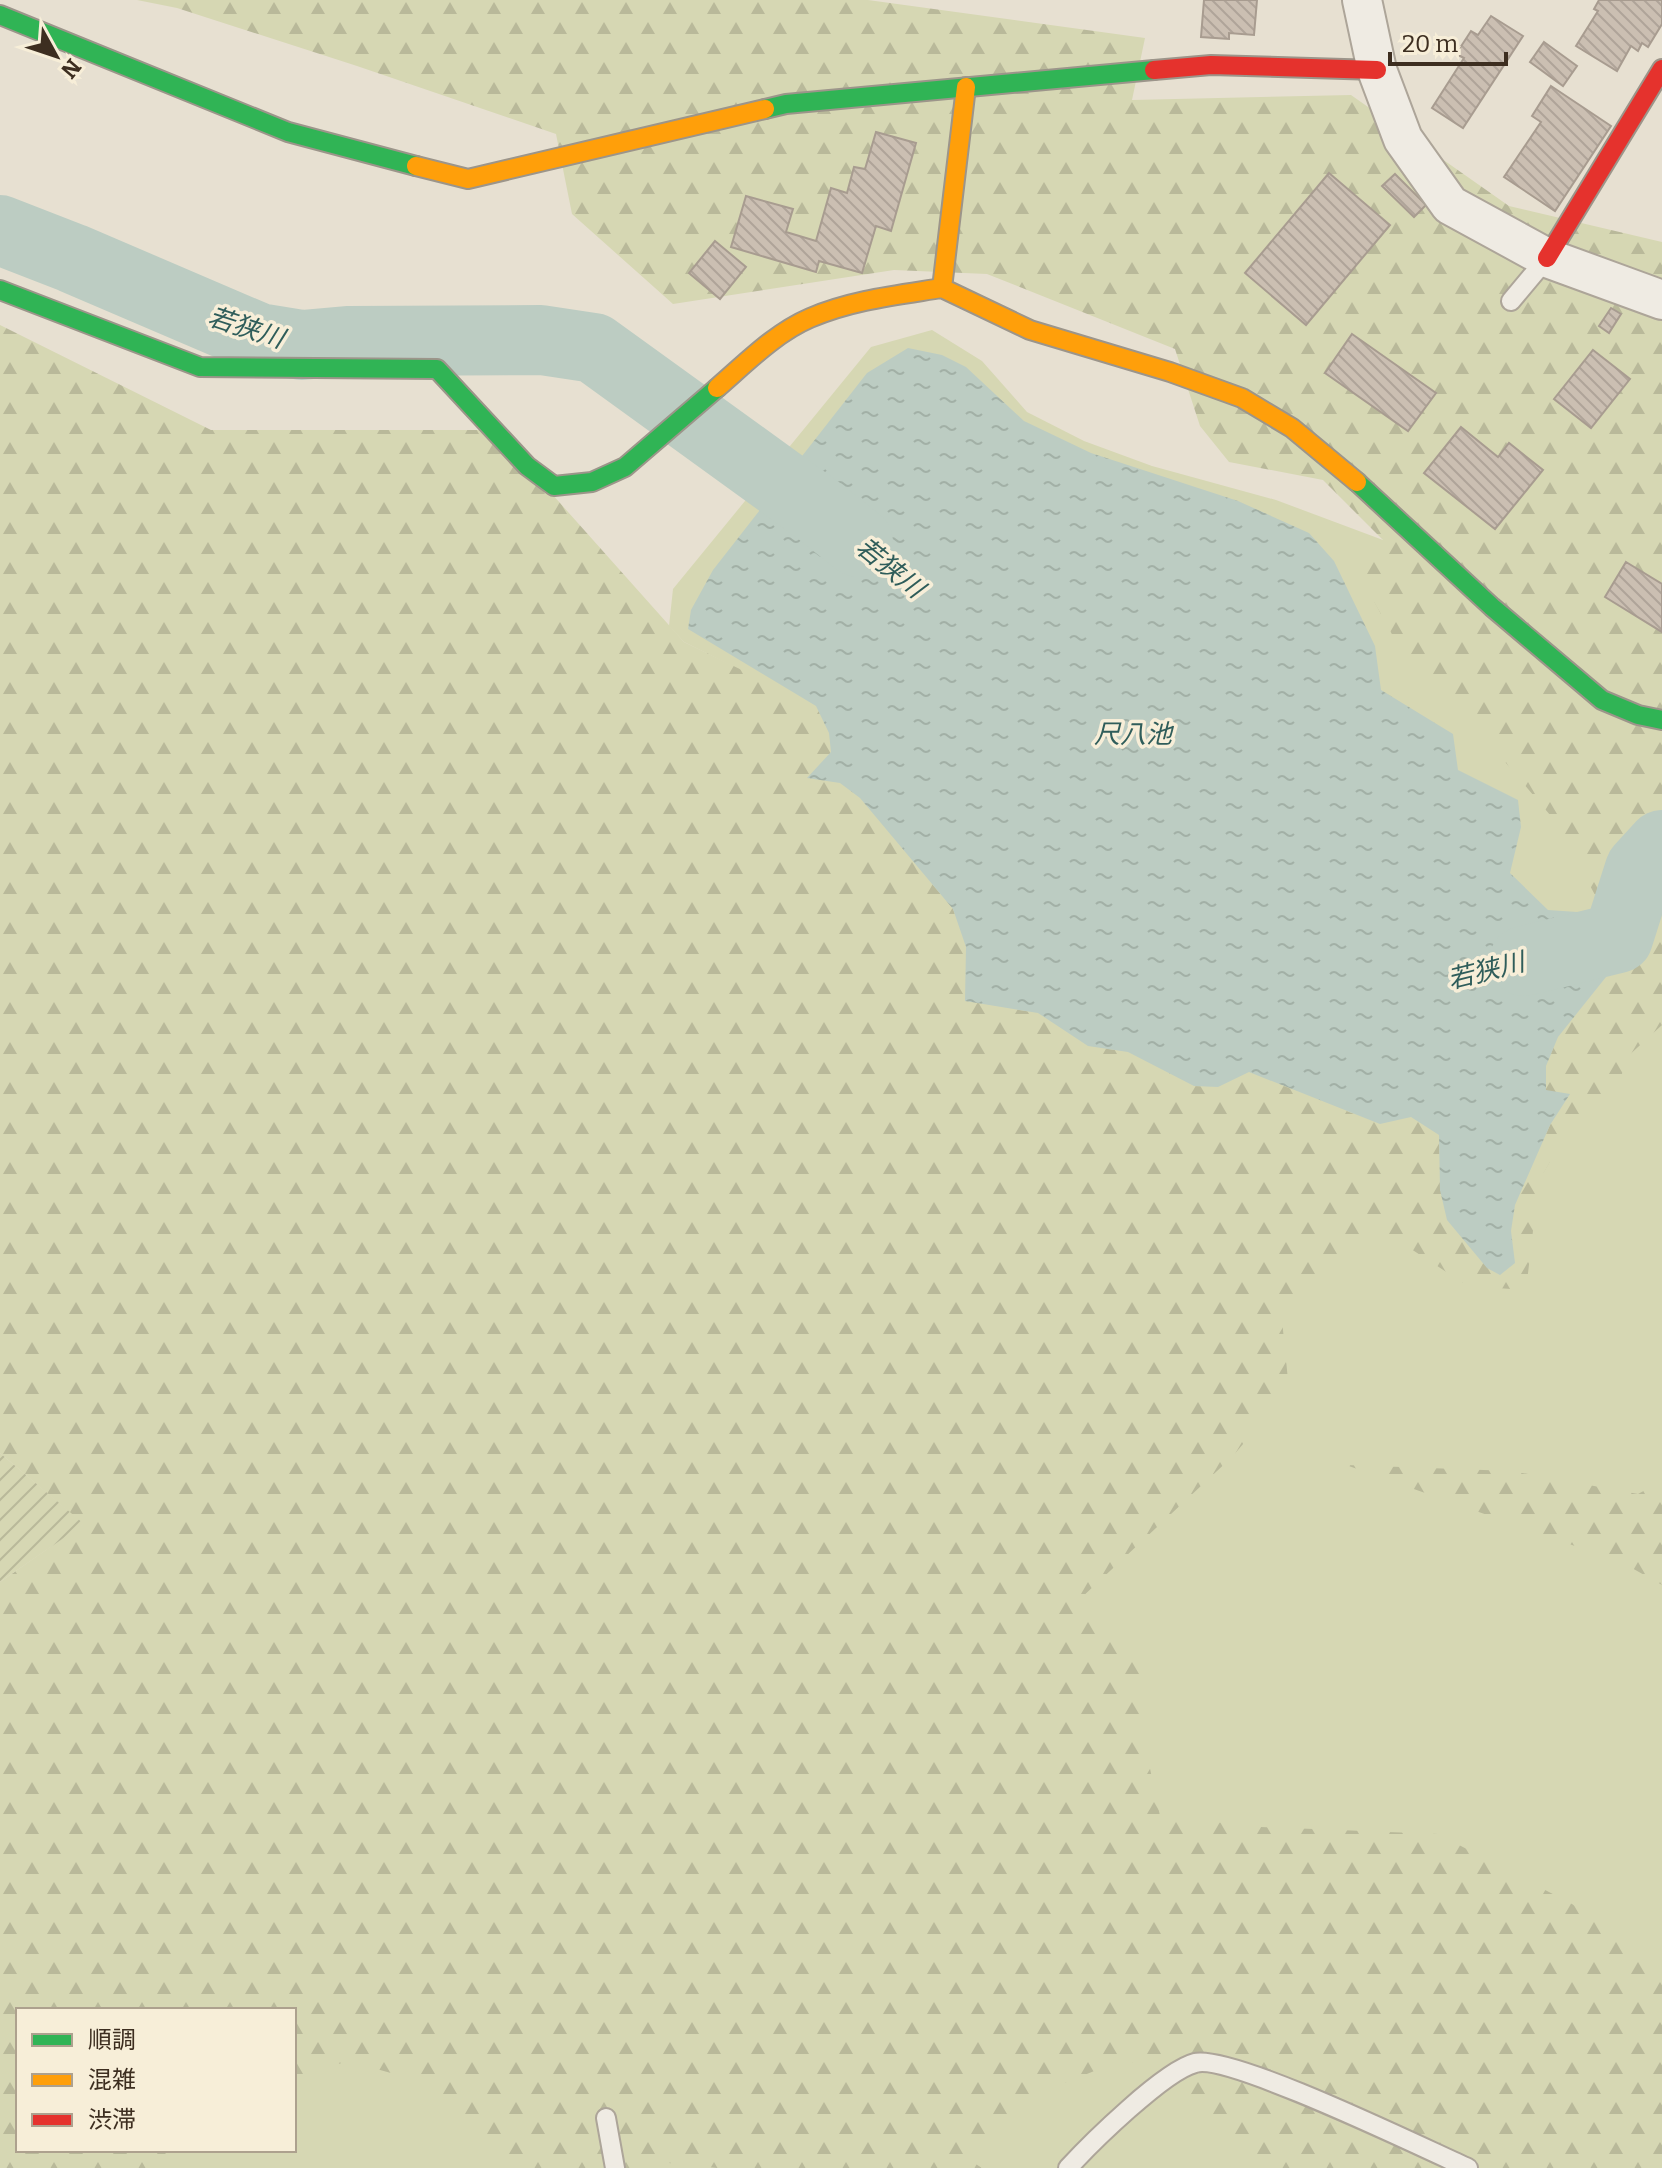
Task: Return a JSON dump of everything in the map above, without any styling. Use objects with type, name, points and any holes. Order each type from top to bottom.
[{"type":"street","points":[[1362,0],[1377,70],[1403,139],[1450,205],[1547,258],[1662,300]]},
{"type":"street","points":[[0,15],[288,132],[468,179],[786,104],[1211,65],[1377,70]]},
{"type":"street","points":[[1547,258],[1662,69]]},
{"type":"street","points":[[942,288],[966,87]]},
{"type":"street","points":[[0,290],[200,367],[437,369],[527,466],[554,486],[592,482],[625,467],[763,349],[810,318],[874,299],[942,288],[1030,330],[1170,372],[1242,398],[1292,428],[1328,456],[1492,607],[1602,700],[1638,715],[1662,720]]},
{"type":"lane","points":[[1511,301],[1547,258]]},
{"type":"lane","points":[[1068,2168],[1151,2091],[1179,2069],[1197,2061],[1228,2066],[1308,2097],[1468,2168]]},
{"type":"lane","points":[[606,2118],[615,2168]]},
{"type":"green space","points":[[137,0],[868,0],[1145,38],[1132,100],[1351,95],[1509,206],[1662,242],[1662,1025],[1626,1058],[1615,1102],[1576,1118],[1539,1180],[1526,1290],[1468,1286],[1391,1236],[1356,1246],[1282,1320],[1289,1390],[1232,1457],[1080,1599],[1142,1666],[1140,1721],[1160,1816],[1261,1827],[1438,1834],[1572,1904],[1662,1968],[1662,2168],[1269,2168],[1127,2058],[1034,2095],[971,2161],[982,2168],[717,2168],[659,2162],[658,2168],[503,2168],[423,2082],[348,2061],[296,2077],[296,2008],[16,2008],[16,2152],[167,2152],[147,2168],[0,2168],[0,1582],[83,1524],[0,1453],[0,325],[211,430],[481,430],[527,466],[684,642],[816,706],[829,733],[840,783],[860,798],[953,909],[966,947],[965,1001],[1038,1013],[1088,1046],[1128,1052],[1194,1086],[1218,1087],[1249,1072],[1379,1124],[1411,1117],[1439,1135],[1440,1190],[1514,1263],[1511,1231],[1515,1205],[1550,1125],[1570,1095],[1546,1091],[1551,1053],[1592,990],[1618,938],[1556,822],[1478,730],[1400,649],[1363,581],[1383,540],[1323,480],[1229,462],[1200,426],[1175,349],[987,274],[894,270],[673,304],[572,214],[556,134],[177,8]]},
{"type":"green space","points":[[932,330],[982,361],[1027,412],[1084,441],[1152,466],[1276,500],[1383,540],[1662,825],[1662,2168],[83,2168],[95,2152],[296,2152],[295,2008],[742,671],[684,642],[669,626],[673,589],[871,347]]},
{"type":"green space","points":[[0,1453],[84,1524],[0,1582]]},
{"type":"green space","points":[[1346,1465],[1511,1471],[1638,1494],[1662,1481],[1662,1585],[1623,1563]]},
{"type":"water","name":"尺八池","points":[[908,348],[942,355],[966,367],[1024,421],[1091,453],[1238,501],[1309,533],[1334,561],[1375,646],[1381,690],[1453,734],[1458,770],[1518,800],[1521,827],[1510,873],[1548,910],[1607,914],[1618,938],[1614,967],[1558,1037],[1546,1066],[1546,1090],[1570,1094],[1550,1125],[1515,1205],[1511,1231],[1515,1263],[1500,1275],[1487,1268],[1447,1220],[1440,1190],[1439,1135],[1411,1117],[1380,1124],[1249,1072],[1218,1087],[1194,1086],[1128,1052],[1088,1046],[1038,1013],[965,1001],[966,947],[953,909],[860,798],[840,783],[807,778],[831,752],[829,733],[816,706],[688,629],[691,610],[713,570],[867,373]]},
{"type":"building","points":[[1204,0],[1257,0],[1254,35],[1229,33],[1229,39],[1201,37]]},
{"type":"building","points":[[1599,0],[1662,0],[1662,24],[1648,47],[1642,43],[1638,51],[1631,46],[1617,71],[1576,46],[1598,11],[1594,9]]},
{"type":"building","points":[[1491,16],[1523,36],[1463,128],[1432,108],[1464,58],[1456,54],[1471,31],[1478,35]]},
{"type":"building","points":[[1544,42],[1577,66],[1563,86],[1530,62]]},
{"type":"building","points":[[1551,86],[1611,126],[1555,211],[1504,177],[1541,122],[1532,116]]},
{"type":"building","points":[[876,132],[916,143],[891,231],[876,226],[862,273],[819,261],[816,272],[731,247],[746,196],[793,209],[786,232],[816,241],[831,188],[847,193],[854,167],[865,169]]},
{"type":"building","points":[[1329,173],[1390,225],[1306,325],[1245,273]]},
{"type":"building","points":[[1395,174],[1426,205],[1414,217],[1382,186]]},
{"type":"building","points":[[715,241],[746,267],[720,299],[689,273]]},
{"type":"building","points":[[1611,308],[1621,314],[1609,333],[1599,326]]},
{"type":"building","points":[[1352,334],[1436,393],[1408,431],[1325,373]]},
{"type":"building","points":[[1593,350],[1630,379],[1591,428],[1554,399]]},
{"type":"building","points":[[1461,427],[1498,457],[1509,443],[1543,470],[1495,529],[1424,473]]},
{"type":"building","points":[[1626,562],[1662,584],[1662,632],[1605,597]]},
{"type":"waterway","name":"若狭川","points":[[0,230],[259,338],[302,345],[347,341],[541,340],[594,348],[858,542]]},
{"type":"waterway","name":"若狭川","points":[[1524,961],[1618,938],[1640,869],[1662,845]]},
{"type":"traffic: fast","points":[[0,15],[288,132],[416,166]]},
{"type":"traffic: fast","points":[[765,109],[786,104],[1154,70]]},
{"type":"traffic: fast","points":[[0,290],[200,367],[437,369],[527,466],[554,486],[592,482],[625,467],[717,388]]},
{"type":"traffic: fast","points":[[1357,482],[1492,607],[1602,700],[1638,715],[1662,720]]},
{"type":"traffic: slow","points":[[717,388],[773,340],[810,318],[858,302],[942,288],[966,87]]},
{"type":"traffic: slow","points":[[416,166],[468,179],[765,109]]},
{"type":"traffic: slow","points":[[942,288],[1030,330],[1170,372],[1242,398],[1292,428],[1357,482]]},
{"type":"traffic: jam","points":[[1154,70],[1211,65],[1377,70]]},
{"type":"traffic: jam","points":[[1547,258],[1662,69]]}]
